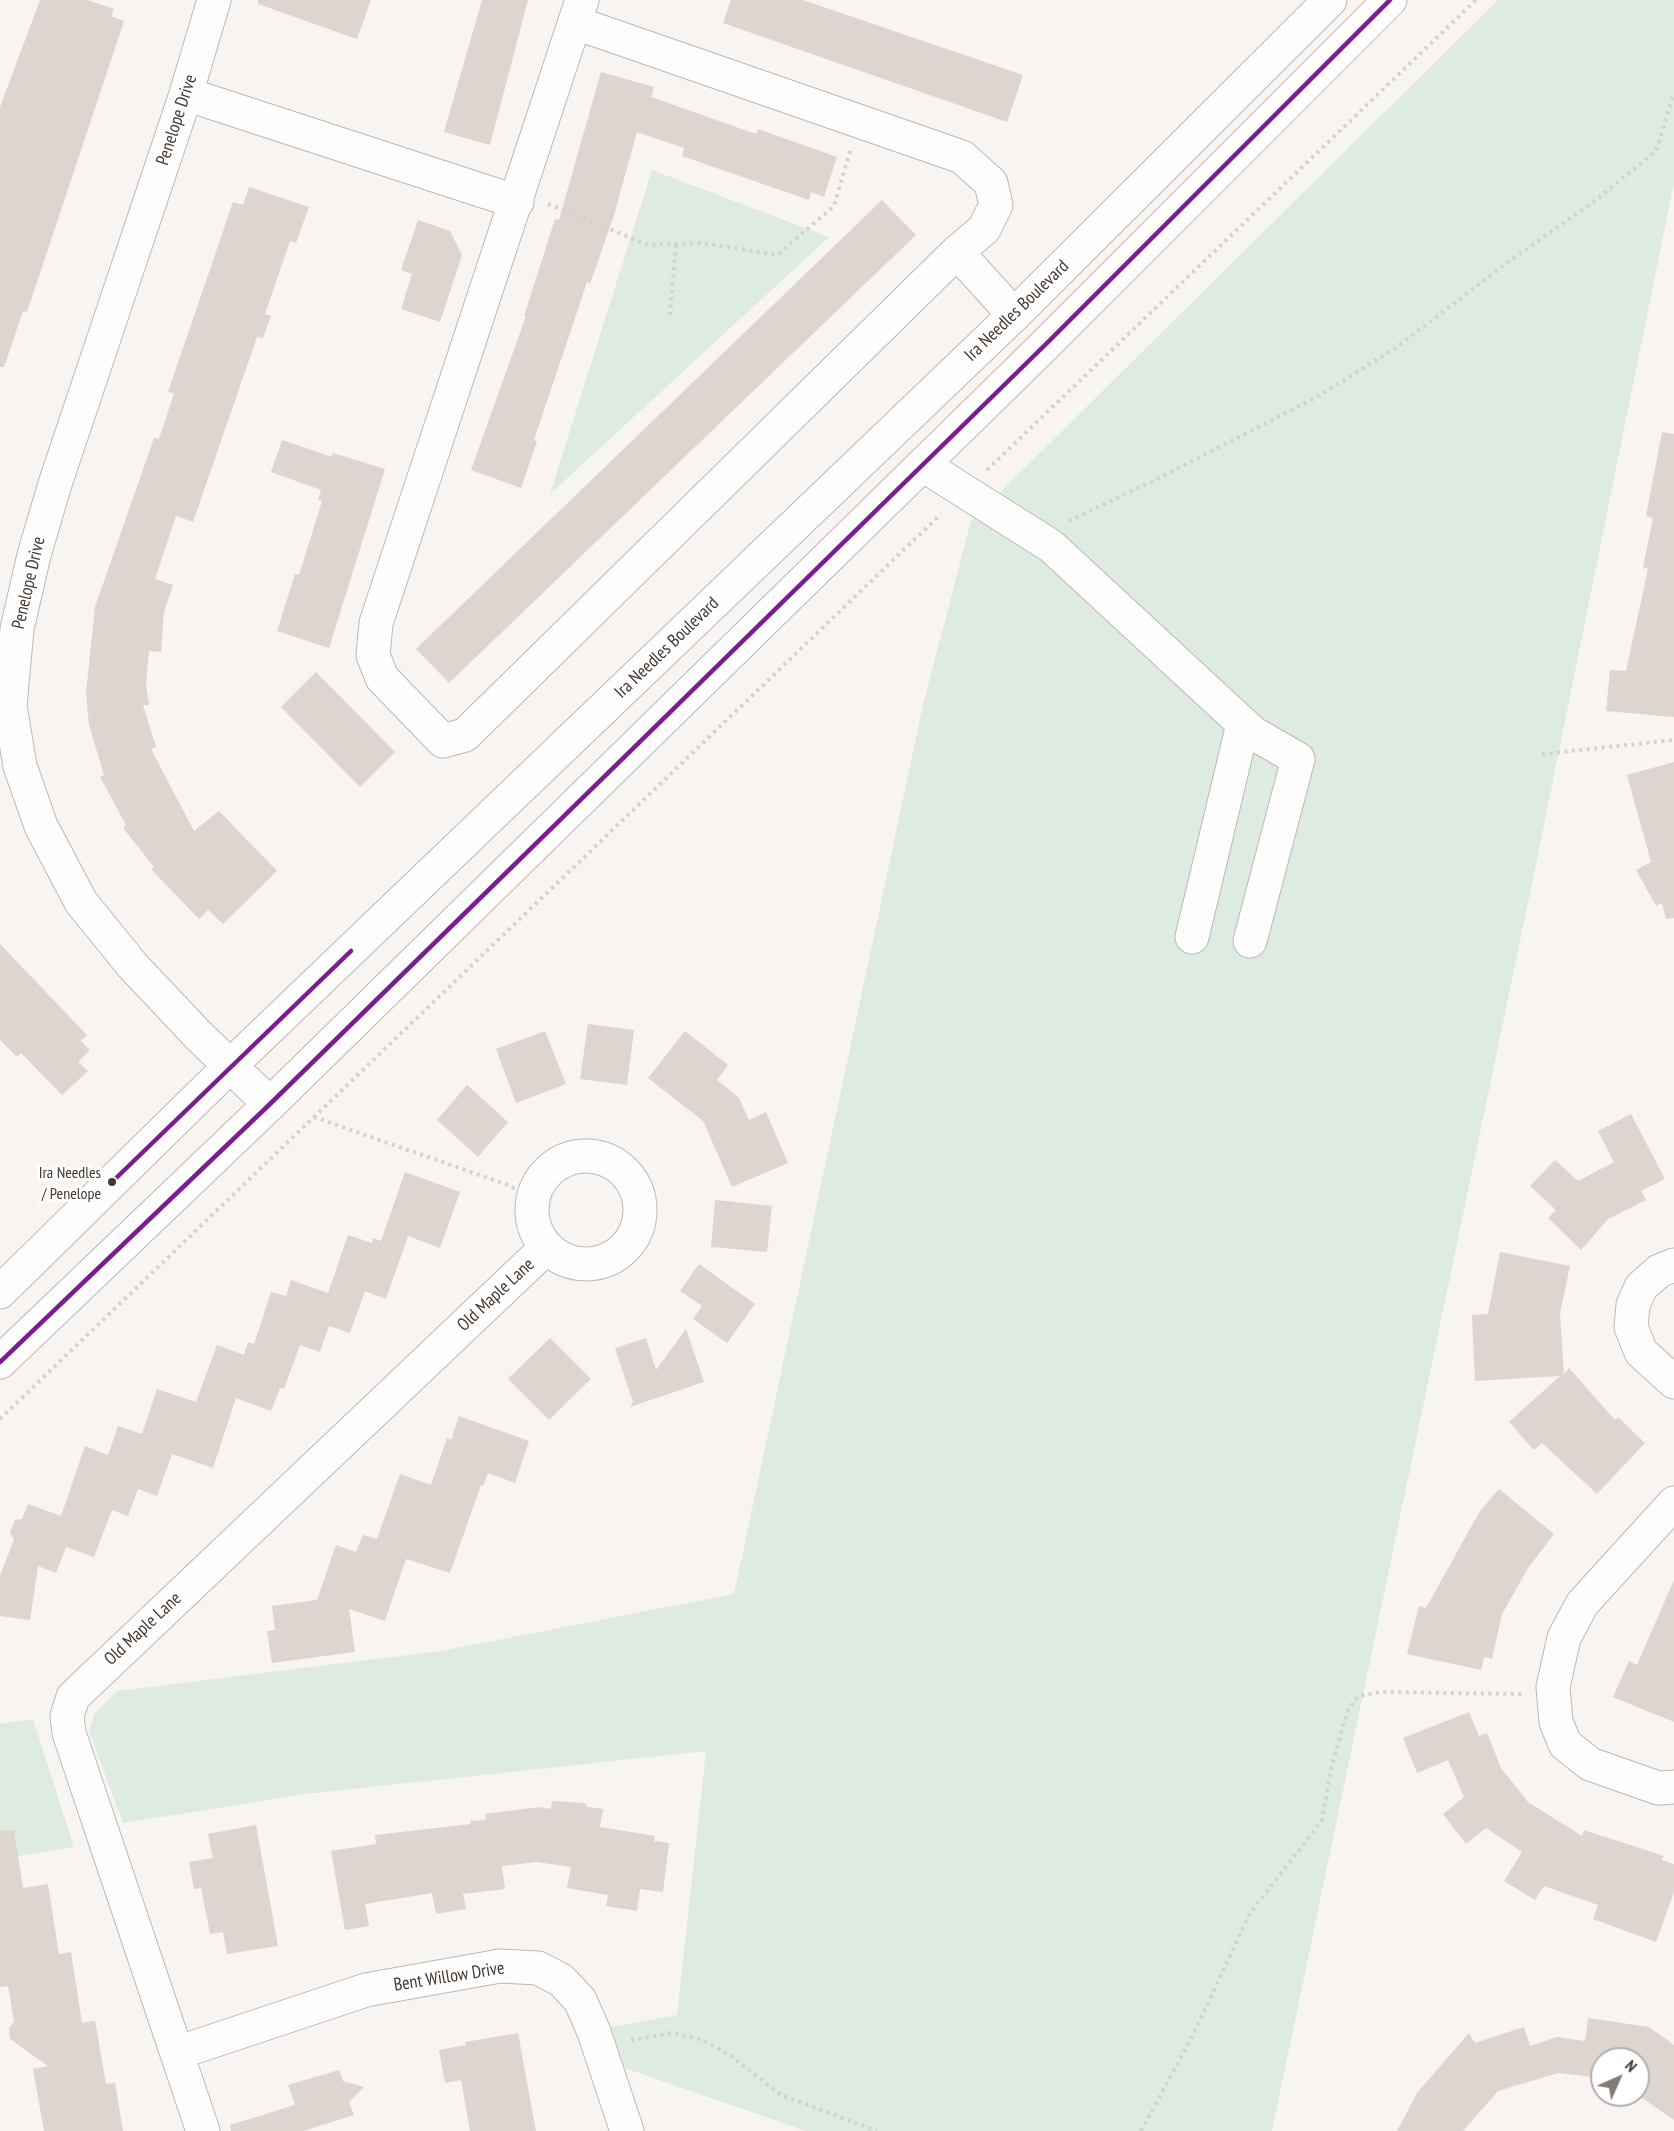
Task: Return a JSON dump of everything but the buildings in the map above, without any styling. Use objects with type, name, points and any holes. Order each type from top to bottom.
[{"type":"street","name":"Penelope Drive","points":[[214,0],[186,94],[55,484],[34,555],[17,628],[10,706],[12,780],[41,826],[81,903],[132,965],[199,1036],[270,1104]]},
{"type":"street","name":"Ira Needles Boulevard","points":[[0,1292],[231,1065],[1014,315],[1330,0]]},
{"type":"street","points":[[0,1362],[270,1104],[923,465],[1390,0]]},
{"type":"street","points":[[579,11],[859,121],[962,158],[991,183],[996,205],[984,229],[957,252],[465,735],[443,741],[382,678],[374,655],[376,623],[579,11]]},
{"type":"street","points":[[186,94],[517,202]]},
{"type":"street","points":[[957,252],[1014,315]]},
{"type":"street","points":[[923,465],[1051,546],[1253,733],[1298,759],[1250,941]]},
{"type":"street","points":[[1192,937],[1243,724]]},
{"type":"street","name":"Old Maple Lane","points":[[573,1156],[596,1156],[613,1162],[628,1175],[638,1192],[641,1216],[634,1237],[617,1255],[591,1265],[570,1263],[546,1248],[533,1225],[533,1197],[542,1177],[552,1167],[573,1156]]},
{"type":"street","name":"Old Maple Lane","points":[[203,2131],[69,1733],[67,1716],[73,1697],[546,1248]]},
{"type":"street","points":[[1674,1264],[1659,1271],[1641,1287],[1633,1305],[1630,1327],[1641,1352],[1674,1382]]},
{"type":"street","points":[[1674,1503],[1582,1604],[1564,1638],[1553,1687],[1556,1722],[1565,1744],[1590,1764],[1658,1788],[1674,1787]]},
{"type":"street","name":"Bent Willow Drive","points":[[177,2053],[366,1990],[500,1965],[538,1968],[561,1980],[580,2000],[594,2032],[627,2131]]},
{"type":"path","points":[[0,1419],[1476,0]]},
{"type":"path","points":[[1036,537],[1163,476],[1317,397],[1394,349],[1511,260],[1596,200],[1656,151],[1674,93]]},
{"type":"path","points":[[517,202],[547,204],[648,245],[702,243],[777,255],[834,206],[859,121]]},
{"type":"path","points":[[670,315],[676,244]]},
{"type":"path","points":[[1542,754],[1674,740]]},
{"type":"path","points":[[314,1117],[505,1184],[533,1197]]},
{"type":"path","points":[[1141,2131],[1194,2033],[1249,1915],[1323,1820],[1332,1765],[1347,1712],[1358,1696],[1381,1692],[1477,1692],[1518,1695],[1553,1687]]},
{"type":"path","points":[[626,2041],[674,2033],[704,2040],[731,2056],[781,2095],[877,2131]]},
{"type":"shaded area","points":[[1498,0],[1674,0],[1674,182],[1534,874],[1272,2131],[806,2131],[616,2065],[601,2029],[677,2015],[706,1751],[306,1794],[123,1823],[89,1731],[95,1713],[117,1691],[441,1651],[734,1594],[923,705],[971,521]]},
{"type":"shaded area","points":[[652,170],[829,237],[550,494]]},
{"type":"shaded area","points":[[33,1719],[74,1847],[0,1859],[0,1724]]},
{"type":"transit line","points":[[0,1362],[270,1104],[1045,345],[1390,0]]},
{"type":"transit line","points":[[112,1182],[351,951]]},
{"type":"place","name":"Ira Needles / Penelope","points":[[112,1182]]}]
